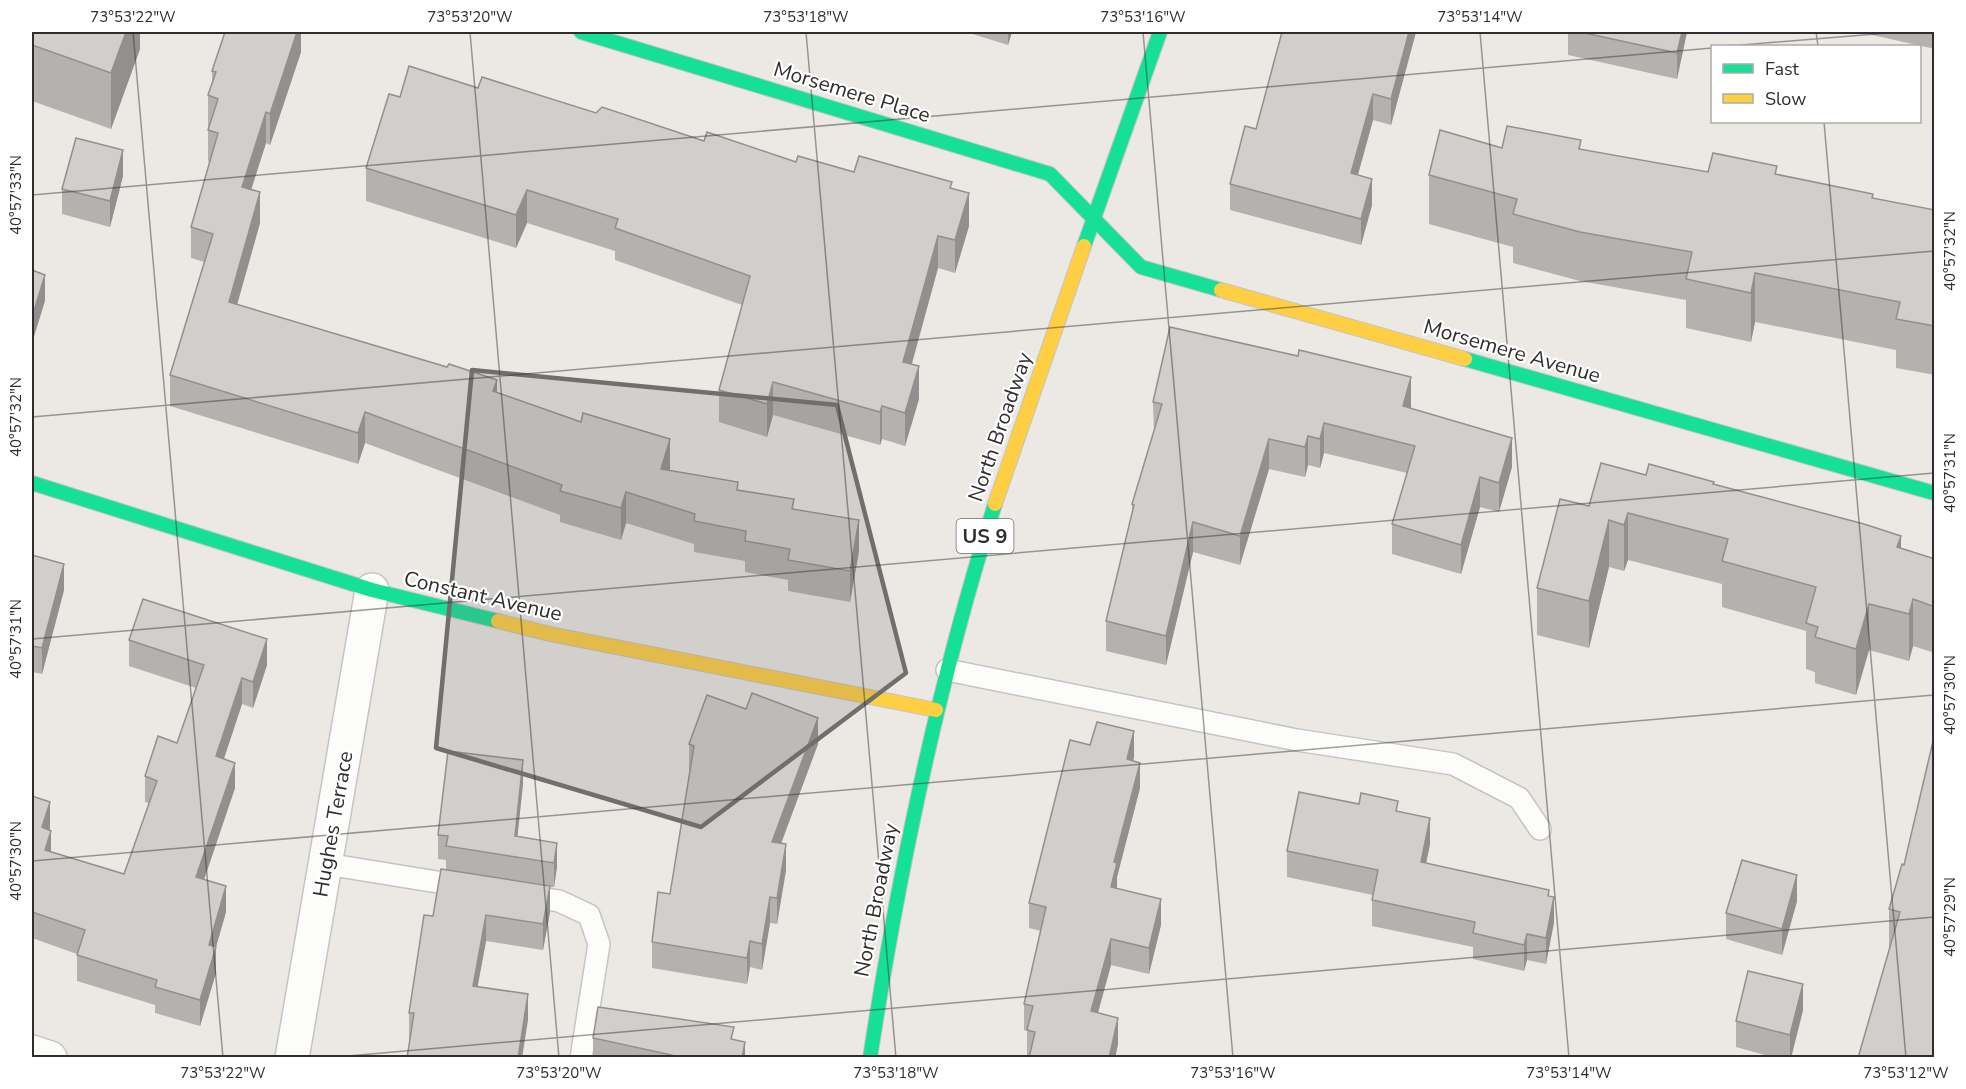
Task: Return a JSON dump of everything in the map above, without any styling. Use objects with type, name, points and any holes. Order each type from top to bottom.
[{"type":"street","name":"Morsemere Place","points":[[581,32],[1050,174],[1094,221]]},
{"type":"street","name":"North Broadway","points":[[870,1058],[892,914],[946,670],[999,489],[1161,32]]},
{"type":"street","name":"Morsemere Avenue","points":[[1094,221],[1141,267],[1935,492]]},
{"type":"street","name":"Constant Avenue","points":[[32,483],[372,590],[550,634],[936,710]]},
{"type":"street","name":"Hughes Terrace","points":[[292,1058],[372,590]]},
{"type":"street","points":[[32,1052],[50,1058]]},
{"type":"lane","points":[[946,670],[1297,740],[1453,764],[1520,798],[1540,829]]},
{"type":"lane","points":[[326,864],[559,901],[589,915],[599,944],[581,1058]]},
{"type":"highlighted area","points":[[472,370],[837,405],[906,673],[701,827],[436,748]]},
{"type":"building","points":[[32,32],[126,32],[111,73],[32,45]]},
{"type":"building","points":[[225,32],[297,32],[270,114],[266,112],[242,187],[260,192],[229,302],[447,367],[449,364],[497,380],[493,391],[581,422],[583,413],[670,439],[661,469],[738,482],[737,490],[794,499],[792,509],[859,520],[850,571],[788,560],[790,549],[745,541],[746,531],[694,521],[695,514],[626,492],[621,508],[560,491],[562,485],[365,412],[358,433],[170,375],[213,234],[191,227],[218,133],[208,130],[218,99],[208,95],[216,72],[212,71]]},
{"type":"building","points":[[1282,32],[1409,32],[1391,99],[1373,94],[1351,173],[1372,179],[1361,219],[1230,184],[1245,126],[1256,129]]},
{"type":"building","points":[[1580,32],[1682,32],[1677,53]]},
{"type":"building","points":[[409,66],[478,88],[482,77],[596,113],[602,107],[704,141],[707,132],[796,162],[798,156],[854,172],[859,156],[952,182],[950,188],[969,193],[955,240],[938,236],[903,362],[919,366],[905,413],[882,406],[880,412],[773,382],[767,404],[719,390],[750,276],[615,228],[618,219],[527,190],[516,215],[366,168],[389,94],[400,97]]},
{"type":"building","points":[[1507,126],[1581,140],[1579,149],[1708,172],[1713,153],[1777,166],[1775,174],[1873,194],[1872,198],[1935,210],[1935,326],[1896,319],[1900,302],[1755,273],[1751,293],[1686,279],[1692,252],[1580,232],[1513,214],[1517,199],[1429,175],[1440,130],[1502,148]]},
{"type":"building","points":[[76,138],[123,150],[110,201],[62,189]]},
{"type":"building","points":[[32,270],[45,275],[32,317]]},
{"type":"building","points":[[1170,327],[1298,356],[1299,350],[1411,377],[1403,406],[1512,438],[1499,483],[1480,477],[1461,545],[1392,524],[1415,446],[1324,423],[1320,439],[1308,436],[1305,447],[1269,439],[1240,536],[1193,522],[1166,636],[1106,621],[1134,505],[1132,504],[1162,404],[1153,402]]},
{"type":"building","points":[[1601,463],[1646,475],[1649,464],[1901,536],[1897,547],[1935,559],[1935,607],[1913,599],[1909,614],[1869,604],[1856,649],[1815,637],[1818,627],[1806,623],[1816,587],[1722,561],[1728,539],[1628,513],[1624,525],[1609,520],[1589,601],[1537,588],[1560,499],[1589,506]]},
{"type":"building","points":[[32,555],[64,564],[42,648],[32,646]]},
{"type":"building","points":[[143,599],[267,639],[253,682],[242,678],[216,756],[235,763],[196,877],[226,886],[209,945],[216,947],[200,1000],[155,987],[157,980],[77,955],[85,930],[32,912],[32,796],[50,802],[42,827],[51,831],[45,850],[124,874],[157,781],[145,776],[158,736],[177,743],[204,665],[129,640]]},
{"type":"building","points":[[752,693],[818,718],[772,842],[786,844],[777,898],[770,897],[762,944],[750,941],[747,958],[652,942],[658,892],[670,894],[694,746],[689,744],[707,695],[746,709]]},
{"type":"building","points":[[1097,722],[1134,731],[1127,759],[1140,763],[1114,862],[1117,863],[1111,887],[1161,899],[1149,948],[1111,939],[1091,1011],[1118,1018],[1109,1058],[1029,1058],[1035,1032],[1027,1030],[1033,1006],[1024,1004],[1046,907],[1029,903],[1070,740],[1090,745]]},
{"type":"building","points":[[1934,737],[1935,1058],[1858,1058],[1900,912],[1889,909],[1902,864],[1904,865]]},
{"type":"building","points":[[448,751],[523,760],[515,836],[557,843],[554,863],[446,846],[448,836],[438,835]]},
{"type":"building","points":[[1299,792],[1359,804],[1361,793],[1398,801],[1396,811],[1430,818],[1421,862],[1549,890],[1548,896],[1554,897],[1546,938],[1527,934],[1524,945],[1473,933],[1475,922],[1372,900],[1378,870],[1287,851]]},
{"type":"building","points":[[1742,860],[1797,875],[1782,929],[1726,913]]},
{"type":"building","points":[[441,869],[550,886],[543,924],[486,915],[473,986],[528,994],[518,1058],[407,1058],[414,1013],[409,1013],[424,915],[433,916]]},
{"type":"building","points":[[1748,971],[1803,984],[1790,1035],[1736,1021]]},
{"type":"building","points":[[598,1007],[734,1027],[731,1039],[745,1042],[742,1058],[672,1058],[672,1055],[593,1038]]},
{"type":"traffic: fast","points":[[581,32],[1050,174],[1141,267],[1221,290]]},
{"type":"traffic: fast","points":[[1084,246],[1160,32]]},
{"type":"traffic: fast","points":[[1465,359],[1934,493]]},
{"type":"traffic: fast","points":[[32,483],[372,590],[498,621]]},
{"type":"traffic: fast","points":[[870,1058],[907,848],[922,779],[955,641],[995,504]]},
{"type":"traffic: slow","points":[[995,504],[1084,246]]},
{"type":"traffic: slow","points":[[1221,290],[1465,359]]},
{"type":"traffic: slow","points":[[498,621],[550,634],[936,710]]}]
